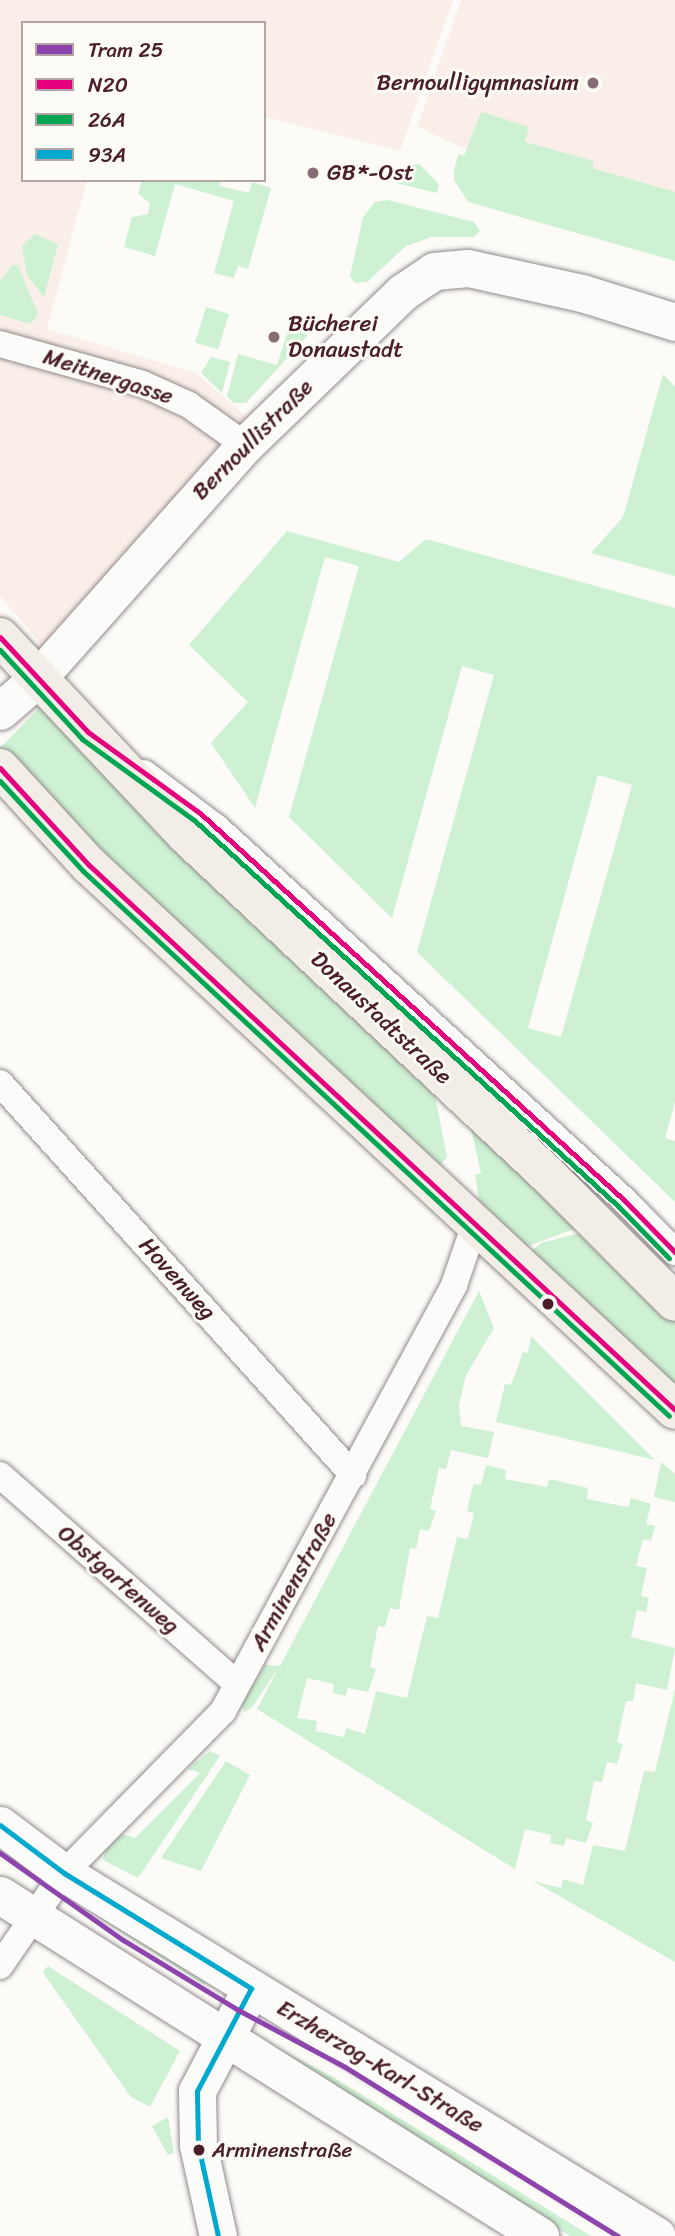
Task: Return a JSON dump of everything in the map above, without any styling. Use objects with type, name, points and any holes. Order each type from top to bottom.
[{"type":"main road","name":"Bernoullistraße","points":[[0,710],[37,679],[245,445],[403,292],[434,271],[468,268],[582,293],[675,322]]},
{"type":"main road","name":"Donaustadtstraße","points":[[0,637],[187,836],[546,1173],[675,1302]]},
{"type":"main road","points":[[0,768],[89,865],[675,1410]]},
{"type":"main road","name":"Erzherzog-Karl-Straße","points":[[0,1825],[64,1873],[657,2236]]},
{"type":"main road","points":[[0,1895],[540,2236]]},
{"type":"main road","points":[[218,2236],[195,2118],[197,2091],[251,1988]]},
{"type":"street","name":"Meitnergasse","points":[[0,344],[143,384],[189,405],[245,445]]},
{"type":"street","name":"Donaustadtstraße","points":[[88,732],[200,813],[624,1200],[675,1252]]},
{"type":"street","name":"Hovenweg","points":[[0,1083],[353,1475]]},
{"type":"street","name":"Arminenstraße","points":[[0,1966],[32,1915],[64,1873],[223,1711],[454,1286],[474,1224]]},
{"type":"street","name":"Obstgartenweg","points":[[0,1475],[237,1684]]},
{"type":"shaded area","points":[[0,0],[453,0],[400,151],[266,118],[266,21],[21,21],[21,182],[86,182],[47,329],[196,373],[259,427],[49,654],[0,596]]},
{"type":"shaded area","points":[[461,0],[675,0],[675,243],[417,127]]},
{"type":"green space","points":[[481,112],[529,127],[525,142],[594,161],[592,168],[675,192],[675,261],[468,202],[454,180],[454,169],[459,154],[464,156]]},
{"type":"green space","points":[[419,164],[439,184],[437,193],[396,183],[410,166]]},
{"type":"green space","points":[[141,182],[221,182],[220,186],[249,193],[252,182],[271,188],[248,269],[238,266],[234,278],[214,273],[234,201],[175,184],[155,256],[124,247],[132,217],[148,214],[150,203],[138,194]]},
{"type":"green space","points":[[388,200],[474,222],[480,231],[474,237],[432,237],[406,246],[367,282],[355,283],[350,276],[363,217],[375,202]]},
{"type":"green space","points":[[35,234],[58,244],[44,297],[27,275],[22,246]]},
{"type":"green space","points":[[12,265],[18,265],[38,314],[31,324],[0,315],[0,281]]},
{"type":"green space","points":[[206,307],[229,314],[218,349],[195,342]]},
{"type":"green space","points":[[290,324],[308,329],[307,336],[246,403],[234,403],[227,396],[238,354],[277,365]]},
{"type":"green space","points":[[211,357],[230,362],[222,393],[201,373]]},
{"type":"green space","points":[[663,374],[675,387],[675,576],[591,553],[623,517]]},
{"type":"green space","points":[[287,531],[399,562],[426,539],[675,608],[675,1102],[665,1138],[675,1141],[675,1202],[417,952],[494,675],[462,666],[392,918],[289,817],[359,566],[325,557],[255,808],[211,743],[248,702],[189,645]],"holes":[[[598,775],[632,785],[561,1037],[528,1028]]]},
{"type":"green space","points":[[40,707],[435,1095],[447,1158],[438,1167],[81,831],[0,748]]},
{"type":"green space","points":[[469,1120],[582,1226],[520,1249],[482,1218],[475,1175],[481,1173]]},
{"type":"green space","points":[[588,1231],[675,1319],[675,1396],[526,1257],[541,1243]]},
{"type":"green space","points":[[479,1291],[494,1328],[466,1375],[459,1405],[461,1426],[494,1432],[488,1458],[451,1450],[446,1469],[439,1468],[430,1509],[436,1511],[429,1531],[420,1529],[416,1549],[410,1548],[399,1610],[390,1608],[385,1627],[378,1626],[370,1667],[376,1669],[368,1692],[348,1688],[346,1696],[333,1693],[334,1684],[307,1678],[297,1718],[317,1721],[316,1731],[344,1737],[346,1728],[365,1734],[376,1691],[407,1698],[427,1616],[438,1618],[457,1537],[468,1539],[474,1513],[467,1511],[472,1489],[474,1484],[481,1485],[486,1465],[506,1470],[505,1479],[547,1487],[549,1479],[588,1488],[587,1499],[628,1507],[631,1498],[651,1504],[646,1524],[655,1526],[651,1541],[643,1539],[636,1566],[647,1568],[641,1596],[649,1598],[646,1612],[637,1610],[631,1637],[675,1648],[667,1690],[636,1683],[633,1701],[626,1701],[617,1742],[623,1744],[617,1764],[607,1762],[602,1782],[594,1781],[586,1820],[593,1823],[586,1843],[566,1838],[564,1846],[550,1843],[551,1835],[525,1829],[515,1869],[257,1709],[279,1667],[253,1706],[245,1712],[241,1705],[265,1665],[280,1666]]},
{"type":"green space","points":[[531,1336],[655,1460],[496,1422],[505,1384],[511,1385],[523,1352],[528,1353]]},
{"type":"green space","points":[[661,1462],[675,1474],[675,1502],[654,1497]]},
{"type":"green space","points":[[675,1689],[675,1962],[533,1881],[561,1888],[563,1879],[583,1885],[593,1845],[625,1851],[644,1771],[655,1772]]},
{"type":"green space","points":[[210,1751],[220,1756],[138,1878],[103,1860],[105,1850],[120,1833],[135,1838],[200,1773],[188,1769]]},
{"type":"green space","points":[[226,1761],[250,1775],[201,1871],[161,1858]]},
{"type":"green space","points":[[103,1910],[209,1979],[204,1985],[99,1917]]},
{"type":"green space","points":[[48,1966],[180,2051],[150,2107],[131,2097],[46,1977],[43,1971]]},
{"type":"green space","points":[[268,2043],[333,2077],[591,2236],[570,2236],[301,2069]]},
{"type":"green space","points":[[168,2117],[174,2153],[168,2155],[152,2126]]},
{"type":"tram line","name":"25","points":[[0,1853],[123,1940],[238,2010],[345,2067],[618,2236]]},
{"type":"transit line","name":"N20","points":[[0,637],[88,732],[200,813],[624,1200],[675,1252]]},
{"type":"transit line","name":"26A","points":[[0,650],[82,739],[194,820],[618,1206],[669,1258]]},
{"type":"transit line","name":"N20","points":[[0,768],[89,865],[675,1410]]},
{"type":"transit line","name":"26A","points":[[0,781],[83,871],[669,1416]]},
{"type":"transit line","name":"93A","points":[[0,1825],[64,1873],[251,1988]]},
{"type":"transit line","name":"93A","points":[[218,2236],[198,2145],[197,2091],[251,1988]]},
{"type":"place","name":"Bernoulligymnasium","points":[[593,83]]},
{"type":"place","name":"GB*-Ost","points":[[313,173]]},
{"type":"place","name":"Bücherei Donaustadt","points":[[274,337]]},
{"type":"place","name":"Arminenstraße","points":[[199,2150]]}]
